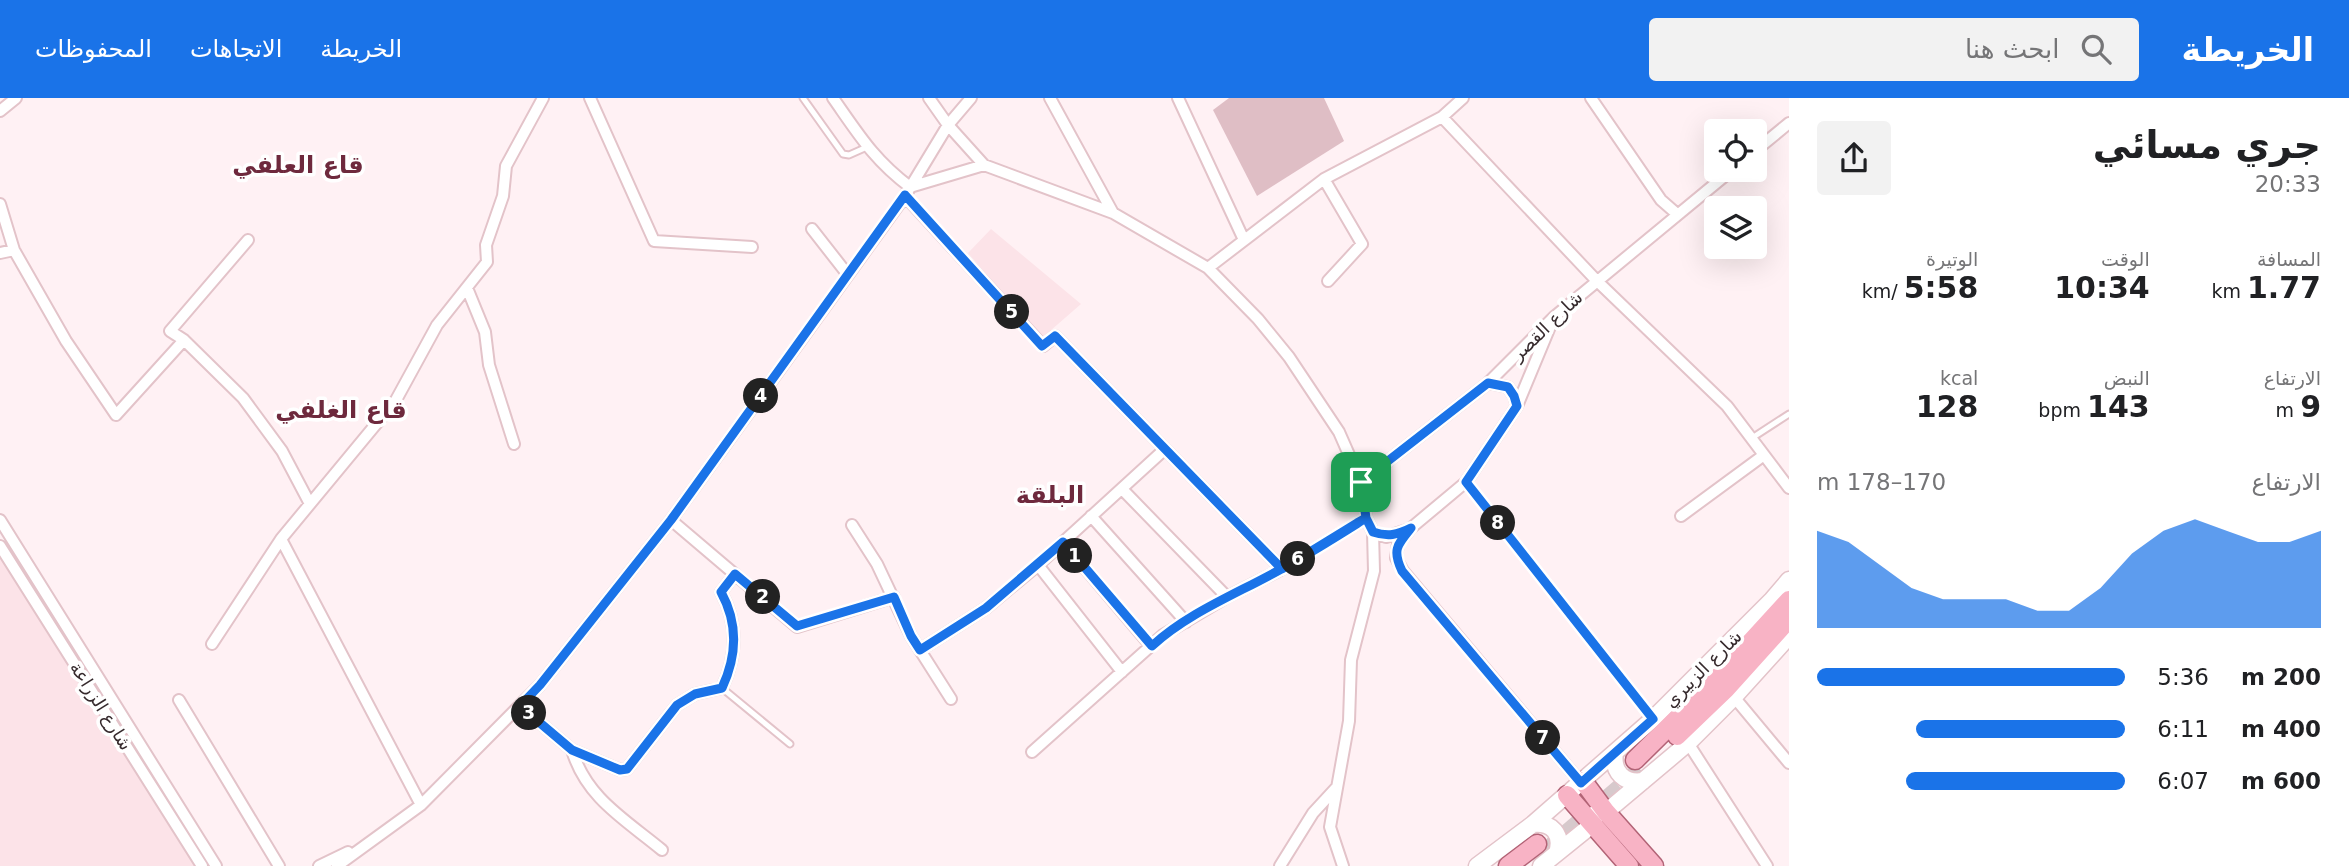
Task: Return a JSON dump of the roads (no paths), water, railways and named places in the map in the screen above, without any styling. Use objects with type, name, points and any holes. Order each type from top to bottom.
[{"type":"main road","name":"شارع الزبيري","points":[[1476,866],[1532,824],[1653,719],[1789,580]]},
{"type":"main road","name":"شارع الزبيري","points":[[1527,866],[1599,818],[1713,683],[1789,600]]},
{"type":"main road","name":"شارع الزبيري","points":[[1641,770],[1726,689],[1789,619]]},
{"type":"main road","name":"شارع الزبيري","points":[[1641,770],[1688,743],[1789,636]]},
{"type":"main road","points":[[1615,752],[1614,761],[1620,775],[1626,780],[1641,770]]},
{"type":"main road","points":[[1577,786],[1629,866]]},
{"type":"main road","points":[[1599,818],[1654,866]]},
{"type":"main road","points":[[1532,824],[1542,823],[1558,834],[1560,844],[1545,854]]},
{"type":"main road","name":"شارع الزبيري","points":[[1508,866],[1545,854]]},
{"type":"street","points":[[0,111],[16,98]]},
{"type":"street","points":[[212,644],[281,539],[396,400],[437,325],[487,262],[486,245],[503,196],[506,166],[543,98]]},
{"type":"street","points":[[590,98],[654,241],[752,247]]},
{"type":"street","points":[[833,98],[867,147],[1042,346],[1055,336],[1282,569]]},
{"type":"street","points":[[929,98],[948,125],[984,164],[1113,213],[1208,268],[1258,319],[1296,366],[1339,432],[1361,482],[1366,518],[1373,532],[1374,571],[1351,660],[1349,721],[1331,827],[1343,866]]},
{"type":"street","points":[[337,866],[421,805],[540,685],[671,520],[908,191],[948,125],[971,98]]},
{"type":"street","points":[[1050,98],[1113,213]]},
{"type":"street","points":[[1178,98],[1244,240]]},
{"type":"street","points":[[1208,268],[1324,179],[1442,117],[1463,98]]},
{"type":"street","points":[[1591,98],[1661,200],[1677,214]]},
{"type":"street","points":[[1442,117],[1596,280],[1727,406],[1789,488]]},
{"type":"street","points":[[1767,141],[1789,123]]},
{"type":"street","points":[[908,191],[984,164]]},
{"type":"street","points":[[1324,179],[1362,244],[1328,281]]},
{"type":"street","name":"شارع القصر","points":[[1361,482],[1488,383],[1554,317],[1596,280],[1717,182]]},
{"type":"street","points":[[0,204],[14,250],[66,341],[116,415],[184,340]]},
{"type":"street","points":[[812,229],[848,275]]},
{"type":"street","points":[[248,240],[170,331],[184,340],[243,398],[282,451],[310,504]]},
{"type":"street","points":[[0,253],[14,250]]},
{"type":"street","points":[[467,288],[485,332],[489,365],[514,444]]},
{"type":"street","points":[[1554,317],[1517,406],[1466,482],[1411,528],[1398,544],[1396,558],[1402,571],[1577,786]]},
{"type":"street","points":[[1488,383],[1508,387],[1517,406]]},
{"type":"street","points":[[920,650],[986,608],[1038,565],[1165,449]]},
{"type":"street","points":[[1682,516],[1764,455]]},
{"type":"street","points":[[1122,489],[1227,597]]},
{"type":"street","points":[[1091,516],[1186,622]]},
{"type":"street","points":[[1032,752],[1163,635],[1227,597],[1282,569],[1366,518]]},
{"type":"street","points":[[0,520],[216,866]]},
{"type":"street","points":[[671,520],[797,626],[894,597]]},
{"type":"street","points":[[852,525],[877,564],[911,636],[951,699]]},
{"type":"street","points":[[1373,532],[1386,537],[1411,528]]},
{"type":"street","points":[[281,539],[421,805]]},
{"type":"street","points":[[1063,542],[1152,646]]},
{"type":"street","name":"شارع الزراعة","points":[[0,545],[202,866]]},
{"type":"street","points":[[1038,565],[1122,672]]},
{"type":"street","points":[[520,706],[572,750],[620,770],[627,769],[677,705],[695,694],[722,688],[735,647],[730,607],[721,592],[735,574]]},
{"type":"street","points":[[1734,697],[1788,759]]},
{"type":"street","points":[[179,701],[279,866]]},
{"type":"street","points":[[1688,743],[1768,866]]},
{"type":"street","points":[[572,750],[584,779],[598,798],[662,850]]},
{"type":"street","points":[[1280,866],[1313,813],[1337,787]]},
{"type":"street","points":[[319,866],[373,840]]},
{"type":"lane","points":[[803,98],[843,154],[849,155],[867,147]]},
{"type":"lane","points":[[1752,438],[1789,414]]},
{"type":"lane","points":[[1466,482],[1653,719]]},
{"type":"lane","points":[[722,688],[790,744]]},
{"type":"tunnel","points":[[1545,852],[1644,767]]},
{"type":"district","name":"قاع العلفي","points":[[298,165]]},
{"type":"district","name":"قاع الغلفي","points":[[341,410]]},
{"type":"district","name":"البلقة","points":[[1050,495]]}]
